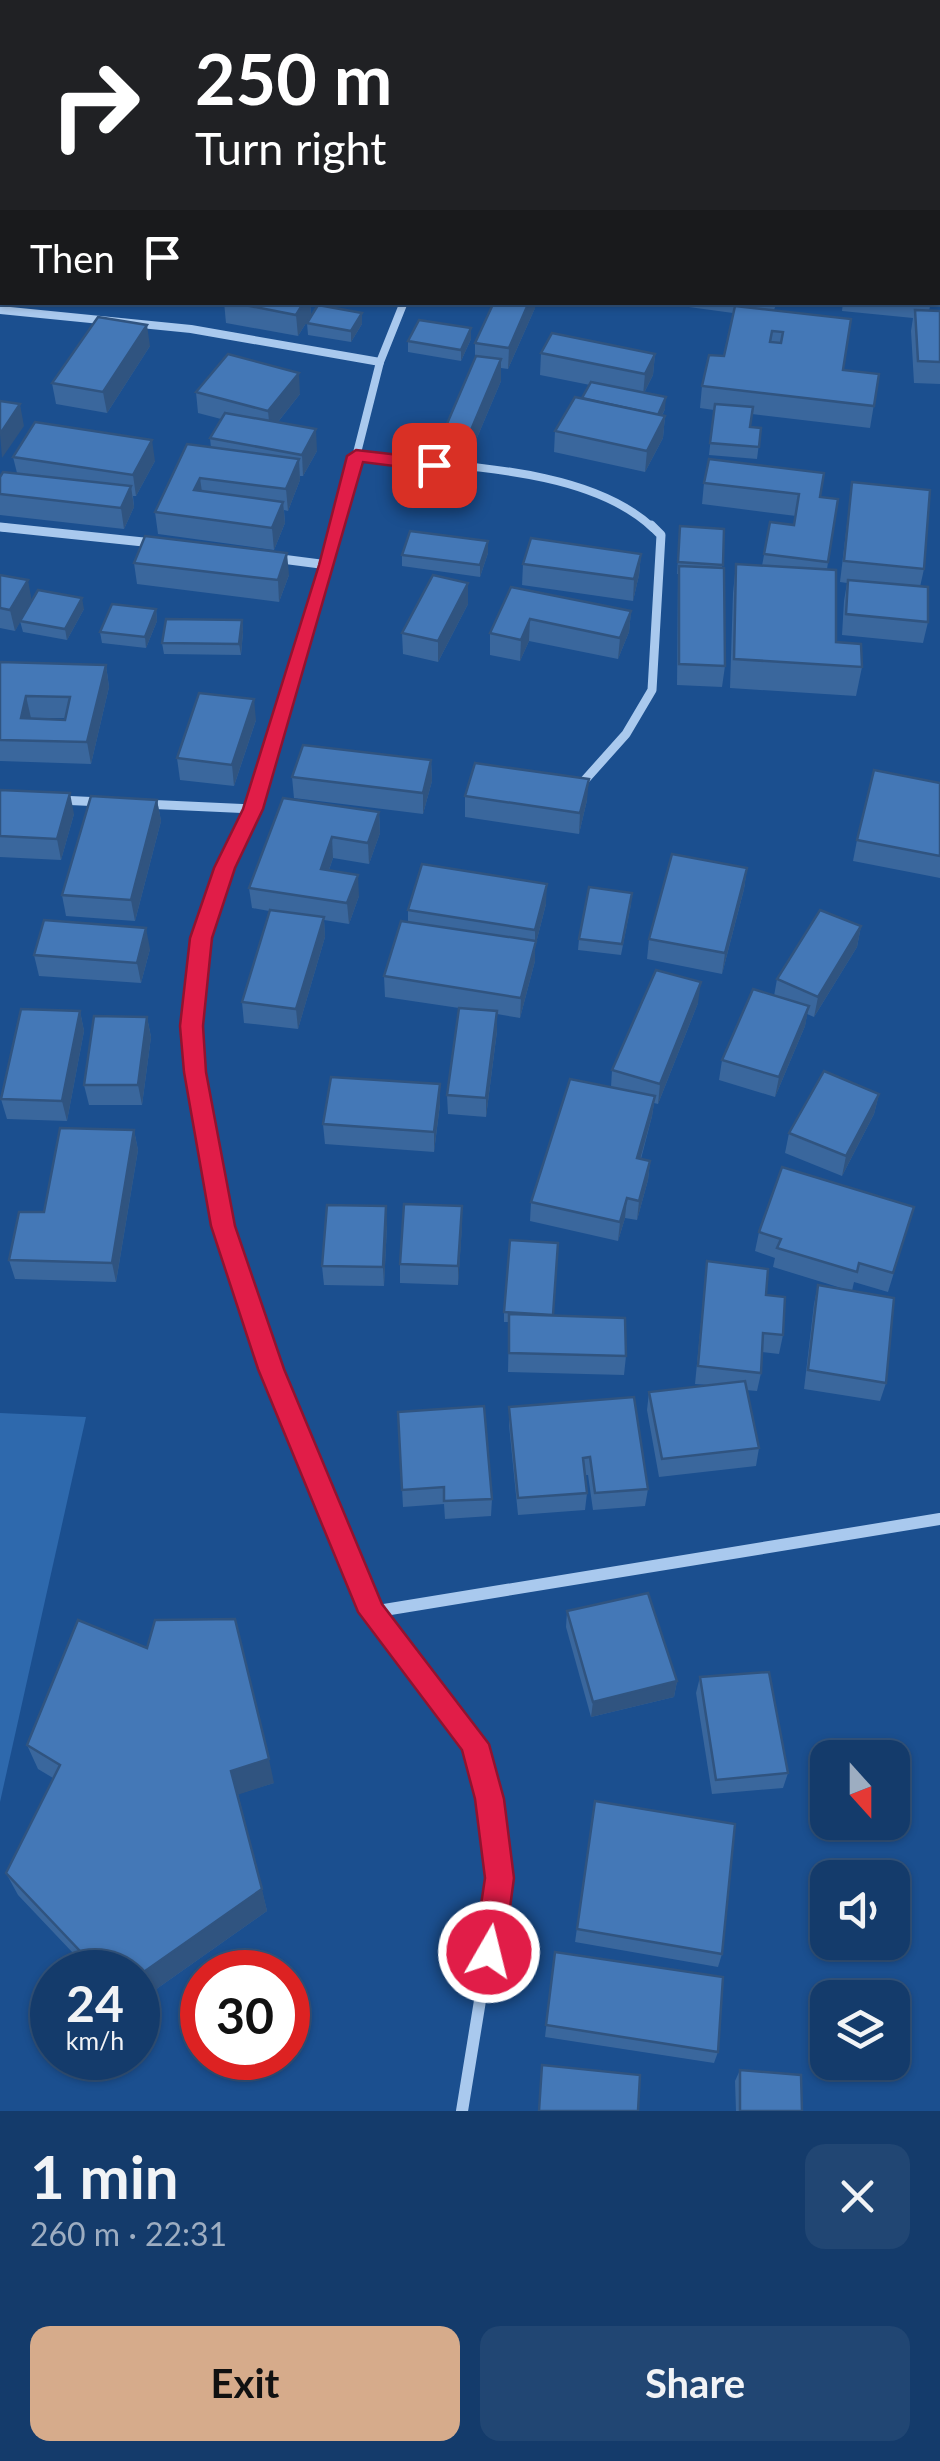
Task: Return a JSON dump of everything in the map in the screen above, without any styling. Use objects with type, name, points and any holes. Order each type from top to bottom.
[{"type":"street","points":[[403,305],[380,362],[328,565],[253,809],[225,868],[201,938],[191,1026],[195,1072],[223,1226],[271,1369],[372,1612],[474,1744],[489,1799],[500,1878],[462,2111]]},
{"type":"street","points":[[0,310],[95,315],[236,332],[380,362]]},
{"type":"street","points":[[356,456],[552,479],[629,505],[661,535],[652,690],[626,734],[584,780]]},
{"type":"street","points":[[0,527],[164,544]]},
{"type":"street","points":[[255,556],[328,565]]},
{"type":"street","points":[[39,798],[117,802]]},
{"type":"street","points":[[136,804],[253,809]]},
{"type":"street","points":[[372,1612],[940,1519]]},
{"type":"shaded area","points":[[0,1413],[86,1417],[0,1802]]},
{"type":"building","points":[[244,305],[302,305],[296,315]]},
{"type":"building","points":[[318,305],[362,313],[351,331],[307,323]]},
{"type":"building","points":[[493,305],[528,305],[509,348],[475,343]]},
{"type":"building","points":[[735,306],[851,319],[843,370],[879,374],[874,406],[702,386],[709,355],[724,356]],"holes":[[[772,331],[783,332],[781,343],[770,342]]]},
{"type":"building","points":[[915,310],[940,311],[940,362],[918,361]]},
{"type":"building","points":[[98,317],[147,325],[103,392],[52,383]]},
{"type":"building","points":[[419,320],[471,328],[461,350],[408,341]]},
{"type":"building","points":[[552,333],[655,354],[645,374],[541,353]]},
{"type":"building","points":[[228,354],[299,373],[268,411],[196,392]]},
{"type":"building","points":[[476,356],[501,359],[471,430],[446,426]]},
{"type":"building","points":[[591,382],[666,397],[658,415],[582,398]]},
{"type":"building","points":[[575,397],[665,416],[647,451],[555,431]]},
{"type":"building","points":[[0,401],[20,404],[0,434]]},
{"type":"building","points":[[715,404],[753,407],[750,427],[761,428],[759,447],[710,443]]},
{"type":"building","points":[[225,413],[316,429],[302,455],[210,438]]},
{"type":"building","points":[[35,422],[152,440],[133,475],[13,457]]},
{"type":"building","points":[[187,444],[299,459],[286,489],[200,478],[194,490],[283,502],[272,528],[155,512]]},
{"type":"building","points":[[709,459],[824,473],[820,497],[838,499],[828,562],[764,554],[770,522],[794,525],[799,494],[704,483]]},
{"type":"building","points":[[3,472],[131,486],[121,508],[0,494]]},
{"type":"building","points":[[852,482],[930,490],[924,569],[844,561]]},
{"type":"building","points":[[680,526],[724,529],[723,565],[678,562]]},
{"type":"building","points":[[410,531],[488,541],[480,565],[402,555]]},
{"type":"building","points":[[145,536],[287,553],[278,580],[134,563]]},
{"type":"building","points":[[531,538],[641,554],[634,579],[523,564]]},
{"type":"building","points":[[736,564],[836,570],[836,642],[861,644],[862,667],[734,659]]},
{"type":"building","points":[[679,566],[724,568],[725,666],[679,664]]},
{"type":"building","points":[[0,575],[28,580],[10,610],[0,608]]},
{"type":"building","points":[[433,575],[468,583],[438,641],[402,633]]},
{"type":"building","points":[[848,580],[928,587],[928,622],[846,614]]},
{"type":"building","points":[[511,587],[631,611],[620,638],[530,619],[521,640],[490,633]]},
{"type":"building","points":[[38,590],[82,598],[65,629],[20,621]]},
{"type":"building","points":[[112,604],[156,609],[145,637],[100,632]]},
{"type":"building","points":[[166,619],[242,620],[239,644],[162,643]]},
{"type":"building","points":[[0,662],[106,665],[87,742],[0,740]],"holes":[[[26,696],[70,697],[65,720],[21,718]]]},
{"type":"building","points":[[199,693],[254,699],[232,765],[177,758]]},
{"type":"building","points":[[303,745],[431,760],[423,793],[292,777]]},
{"type":"building","points":[[475,763],[589,779],[580,813],[465,796]]},
{"type":"building","points":[[874,770],[940,783],[940,856],[857,840]]},
{"type":"building","points":[[0,790],[70,793],[57,839],[0,836]]},
{"type":"building","points":[[91,796],[157,800],[131,900],[62,895]]},
{"type":"building","points":[[283,798],[379,812],[368,843],[332,837],[321,869],[358,875],[347,903],[249,888]]},
{"type":"building","points":[[672,854],[747,868],[725,953],[649,939]]},
{"type":"building","points":[[422,864],[547,884],[535,930],[408,910]]},
{"type":"building","points":[[589,887],[632,893],[622,944],[579,939]]},
{"type":"building","points":[[270,910],[324,917],[296,1009],[242,1002]]},
{"type":"building","points":[[820,910],[861,926],[818,997],[777,979]]},
{"type":"building","points":[[44,920],[146,928],[137,963],[34,955]]},
{"type":"building","points":[[401,921],[536,941],[521,998],[384,976]]},
{"type":"building","points":[[656,970],[701,982],[660,1084],[612,1070]]},
{"type":"building","points":[[753,989],[809,1006],[779,1077],[722,1060]]},
{"type":"building","points":[[459,1008],[497,1011],[486,1098],[447,1095]]},
{"type":"building","points":[[21,1009],[80,1011],[62,1101],[1,1099]]},
{"type":"building","points":[[94,1016],[147,1017],[138,1085],[84,1085]]},
{"type":"building","points":[[824,1071],[879,1094],[846,1156],[789,1133]]},
{"type":"building","points":[[331,1077],[440,1084],[434,1132],[323,1124]]},
{"type":"building","points":[[570,1079],[655,1096],[637,1158],[650,1161],[639,1201],[627,1198],[620,1222],[531,1202]]},
{"type":"building","points":[[60,1128],[134,1130],[112,1263],[9,1260],[19,1212],[44,1212]]},
{"type":"building","points":[[782,1167],[914,1207],[893,1273],[859,1263],[857,1272],[777,1248],[781,1239],[759,1232]]},
{"type":"building","points":[[404,1204],[462,1206],[458,1266],[400,1264]]},
{"type":"building","points":[[327,1205],[386,1206],[383,1267],[322,1266]]},
{"type":"building","points":[[510,1240],[558,1243],[553,1315],[504,1312]]},
{"type":"building","points":[[707,1261],[768,1269],[766,1295],[785,1297],[783,1335],[763,1333],[761,1373],[698,1366]]},
{"type":"building","points":[[818,1285],[894,1298],[886,1383],[808,1370]]},
{"type":"building","points":[[509,1314],[625,1318],[626,1356],[509,1353]]},
{"type":"building","points":[[745,1381],[759,1448],[662,1459],[649,1392]]},
{"type":"building","points":[[634,1397],[648,1489],[595,1493],[590,1457],[583,1458],[587,1493],[518,1498],[509,1407]]},
{"type":"building","points":[[484,1406],[492,1499],[444,1501],[444,1487],[402,1490],[398,1412]]},
{"type":"building","points":[[648,1593],[677,1681],[593,1702],[567,1611]]},
{"type":"building","points":[[235,1619],[269,1759],[231,1771],[262,1889],[160,1961],[160,1950],[79,1950],[6,1873],[60,1765],[27,1745],[78,1620],[147,1648],[155,1620]]},
{"type":"building","points":[[769,1672],[788,1773],[716,1780],[700,1677]]},
{"type":"building","points":[[595,1801],[735,1824],[722,1954],[577,1929]]},
{"type":"building","points":[[555,1952],[723,1977],[718,2052],[546,2025]]},
{"type":"building","points":[[542,2065],[640,2075],[638,2111],[539,2111]]},
{"type":"building","points":[[740,2070],[801,2075],[802,2111],[740,2111]]},
{"type":"route","points":[[434,465],[356,456],[328,565],[253,809],[225,868],[201,938],[191,1026],[195,1072],[223,1226],[271,1369],[372,1612],[474,1744],[489,1799],[500,1878],[489,1952]]}]
